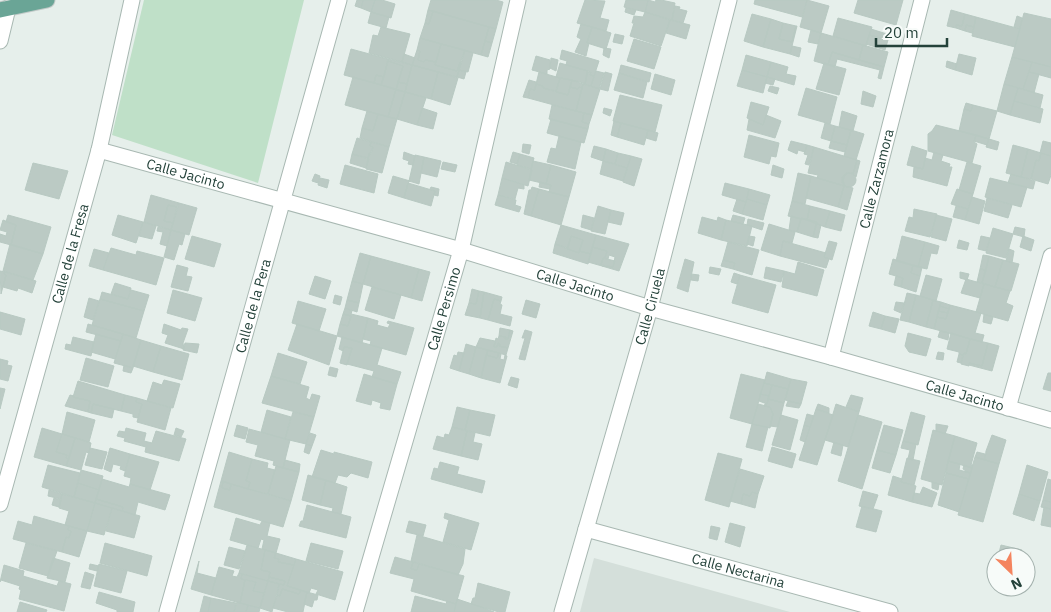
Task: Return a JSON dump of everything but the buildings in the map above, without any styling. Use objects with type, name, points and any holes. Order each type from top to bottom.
[{"type":"main road","points":[[4,9],[48,0]]},
{"type":"street","name":"Calle de la Fresa","points":[[0,504],[99,150],[132,0]]},
{"type":"street","name":"Calle de la Pera","points":[[167,612],[339,0]]},
{"type":"street","name":"Calle Persimo","points":[[355,612],[460,250],[518,0]]},
{"type":"street","name":"Calle Ciruela","points":[[562,612],[650,308],[730,0]]},
{"type":"street","name":"Calle Zarzamora","points":[[831,357],[922,0]]},
{"type":"street","points":[[0,41],[4,9]]},
{"type":"street","name":"Calle Jacinto","points":[[99,150],[282,199],[460,250],[650,308],[1051,420]]},
{"type":"street","points":[[1008,408],[1051,256]]},
{"type":"street","name":"Calle Nectarina","points":[[586,529],[890,612]]},
{"type":"shaded area","points":[[594,558],[790,612],[580,612]]},
{"type":"green space","points":[[144,0],[304,0],[258,183],[112,135]]}]
